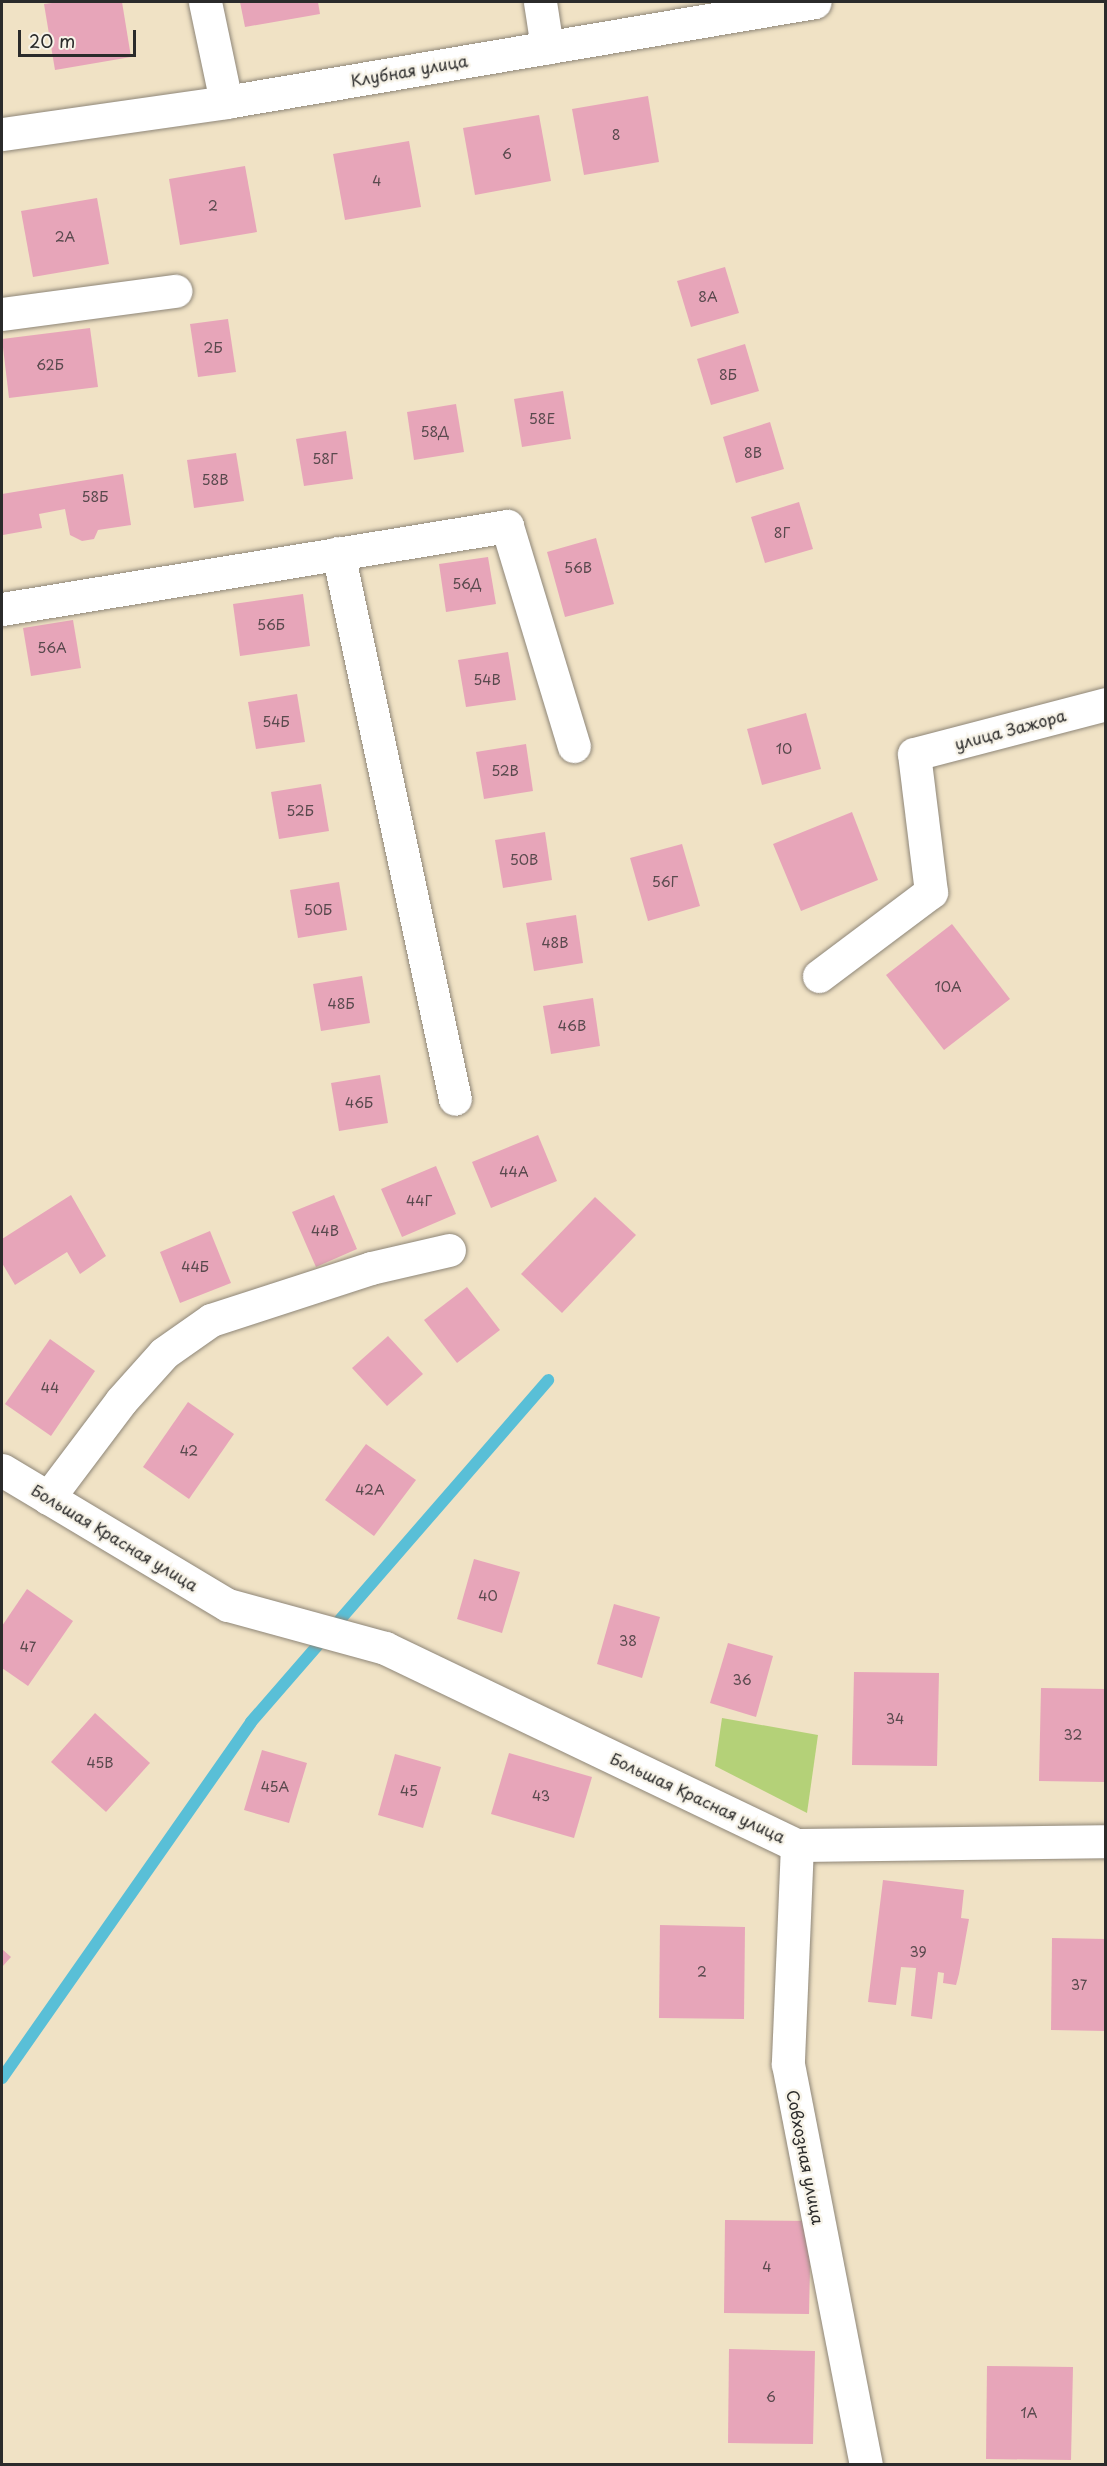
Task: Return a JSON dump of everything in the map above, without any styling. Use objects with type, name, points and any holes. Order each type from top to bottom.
[{"type":"street","points":[[205,2],[226,102]]},
{"type":"street","points":[[540,2],[547,47]]},
{"type":"street","name":"Клубная улица","points":[[2,134],[226,102],[815,2]]},
{"type":"street","points":[[2,314],[175,291]]},
{"type":"street","points":[[2,609],[507,526],[574,746]]},
{"type":"street","points":[[338,553],[455,1099]]},
{"type":"street","name":"улица Зажора","points":[[819,976],[932,892],[914,754],[1106,704]]},
{"type":"street","points":[[48,1498],[121,1401],[164,1353],[211,1320],[371,1268],[449,1250]]},
{"type":"street","name":"Большая Красная улица","points":[[2,1470],[228,1605],[385,1648],[797,1845],[1106,1841]]},
{"type":"street","name":"Совхозная улица","points":[[797,1845],[788,2064],[866,2464]]},
{"type":"green space","points":[[722,1718],[818,1735],[807,1813],[715,1766]]},
{"type":"building","points":[[122,2],[131,57],[55,70],[44,4]]},
{"type":"building","points":[[240,2],[318,2],[320,14],[245,27]]},
{"type":"building","points":[[648,96],[659,162],[584,175],[572,109]]},
{"type":"building","points":[[539,115],[551,181],[475,195],[463,128]]},
{"type":"building","points":[[409,141],[421,207],[345,220],[333,154]]},
{"type":"building","points":[[245,166],[257,232],[180,245],[169,179]]},
{"type":"building","points":[[97,198],[109,264],[33,277],[21,211]]},
{"type":"building","points":[[725,267],[739,313],[691,327],[677,281]]},
{"type":"building","points":[[228,319],[236,372],[198,377],[190,324]]},
{"type":"building","points":[[90,328],[98,387],[9,398],[2,339]]},
{"type":"building","points":[[745,344],[759,391],[711,405],[697,359]]},
{"type":"building","points":[[563,391],[571,439],[522,447],[514,399]]},
{"type":"building","points":[[456,404],[464,452],[414,460],[407,412]]},
{"type":"building","points":[[770,422],[784,469],[736,483],[723,437]]},
{"type":"building","points":[[346,431],[353,479],[304,486],[296,439]]},
{"type":"building","points":[[236,453],[244,501],[194,508],[187,460]]},
{"type":"building","points":[[123,474],[131,525],[98,530],[94,539],[82,541],[70,535],[65,509],[39,514],[42,528],[3,535],[2,494]]},
{"type":"building","points":[[799,502],[813,549],[765,563],[751,517]]},
{"type":"building","points":[[596,538],[614,604],[565,617],[547,552]]},
{"type":"building","points":[[488,557],[496,604],[446,612],[439,564]]},
{"type":"building","points":[[303,594],[310,646],[240,656],[233,604]]},
{"type":"building","points":[[73,620],[81,668],[31,676],[23,628]]},
{"type":"building","points":[[508,652],[516,700],[466,707],[458,660]]},
{"type":"building","points":[[297,694],[305,742],[256,749],[248,702]]},
{"type":"building","points":[[806,713],[821,769],[762,785],[747,729]]},
{"type":"building","points":[[526,744],[533,791],[484,799],[476,752]]},
{"type":"building","points":[[321,784],[329,831],[279,839],[271,792]]},
{"type":"building","points":[[852,812],[878,880],[801,911],[773,844]]},
{"type":"building","points":[[545,832],[552,880],[503,888],[495,840]]},
{"type":"building","points":[[682,844],[700,906],[648,921],[630,858]]},
{"type":"building","points":[[339,882],[347,930],[298,938],[290,890]]},
{"type":"building","points":[[576,915],[583,963],[534,971],[526,923]]},
{"type":"building","points":[[952,924],[1010,999],[944,1050],[886,975]]},
{"type":"building","points":[[362,976],[370,1023],[321,1031],[313,984]]},
{"type":"building","points":[[593,998],[600,1046],[551,1054],[543,1006]]},
{"type":"building","points":[[380,1075],[388,1123],[339,1131],[331,1083]]},
{"type":"building","points":[[538,1135],[557,1181],[491,1208],[472,1162]]},
{"type":"building","points":[[436,1166],[456,1214],[402,1237],[381,1189]]},
{"type":"building","points":[[71,1195],[106,1256],[80,1274],[67,1252],[15,1285],[2,1263],[2,1239]]},
{"type":"building","points":[[334,1195],[357,1249],[316,1267],[292,1212]]},
{"type":"building","points":[[595,1197],[636,1235],[562,1313],[521,1274]]},
{"type":"building","points":[[210,1231],[231,1283],[180,1303],[160,1252]]},
{"type":"building","points":[[467,1287],[500,1330],[457,1363],[424,1320]]},
{"type":"building","points":[[388,1336],[423,1374],[387,1406],[352,1368]]},
{"type":"building","points":[[50,1339],[95,1371],[51,1436],[5,1404]]},
{"type":"building","points":[[188,1402],[234,1434],[189,1499],[143,1467]]},
{"type":"building","points":[[366,1444],[416,1480],[374,1536],[325,1500]]},
{"type":"building","points":[[474,1559],[520,1572],[502,1633],[457,1619]]},
{"type":"building","points":[[27,1589],[73,1621],[28,1686],[2,1668],[2,1626]]},
{"type":"building","points":[[614,1604],[660,1617],[642,1678],[597,1664]]},
{"type":"building","points":[[728,1643],[773,1656],[756,1717],[710,1703]]},
{"type":"building","points":[[854,1672],[939,1673],[937,1766],[852,1765]]},
{"type":"building","points":[[1041,1688],[1106,1689],[1106,1782],[1039,1781]]},
{"type":"building","points":[[95,1713],[150,1763],[106,1812],[51,1762]]},
{"type":"building","points":[[262,1750],[307,1763],[289,1823],[244,1810]]},
{"type":"building","points":[[509,1753],[592,1777],[574,1838],[491,1814]]},
{"type":"building","points":[[395,1754],[441,1767],[423,1828],[378,1815]]},
{"type":"building","points":[[883,1880],[964,1890],[961,1918],[969,1919],[959,1974],[956,1985],[943,1983],[944,1973],[938,1972],[932,2019],[911,2016],[916,1968],[901,1967],[896,2005],[868,2002]]},
{"type":"building","points":[[660,1925],[745,1927],[744,2019],[659,2018]]},
{"type":"building","points":[[1052,1938],[1106,1939],[1106,2031],[1051,2030]]},
{"type":"building","points":[[2,1949],[11,1957],[2,1967]]},
{"type":"building","points":[[725,2220],[811,2221],[809,2314],[724,2313]]},
{"type":"building","points":[[729,2349],[815,2351],[813,2444],[728,2443]]},
{"type":"building","points":[[987,2366],[1073,2367],[1071,2460],[986,2459]]},
{"type":"waterway","points":[[2,2078],[251,1722],[548,1380]]}]
